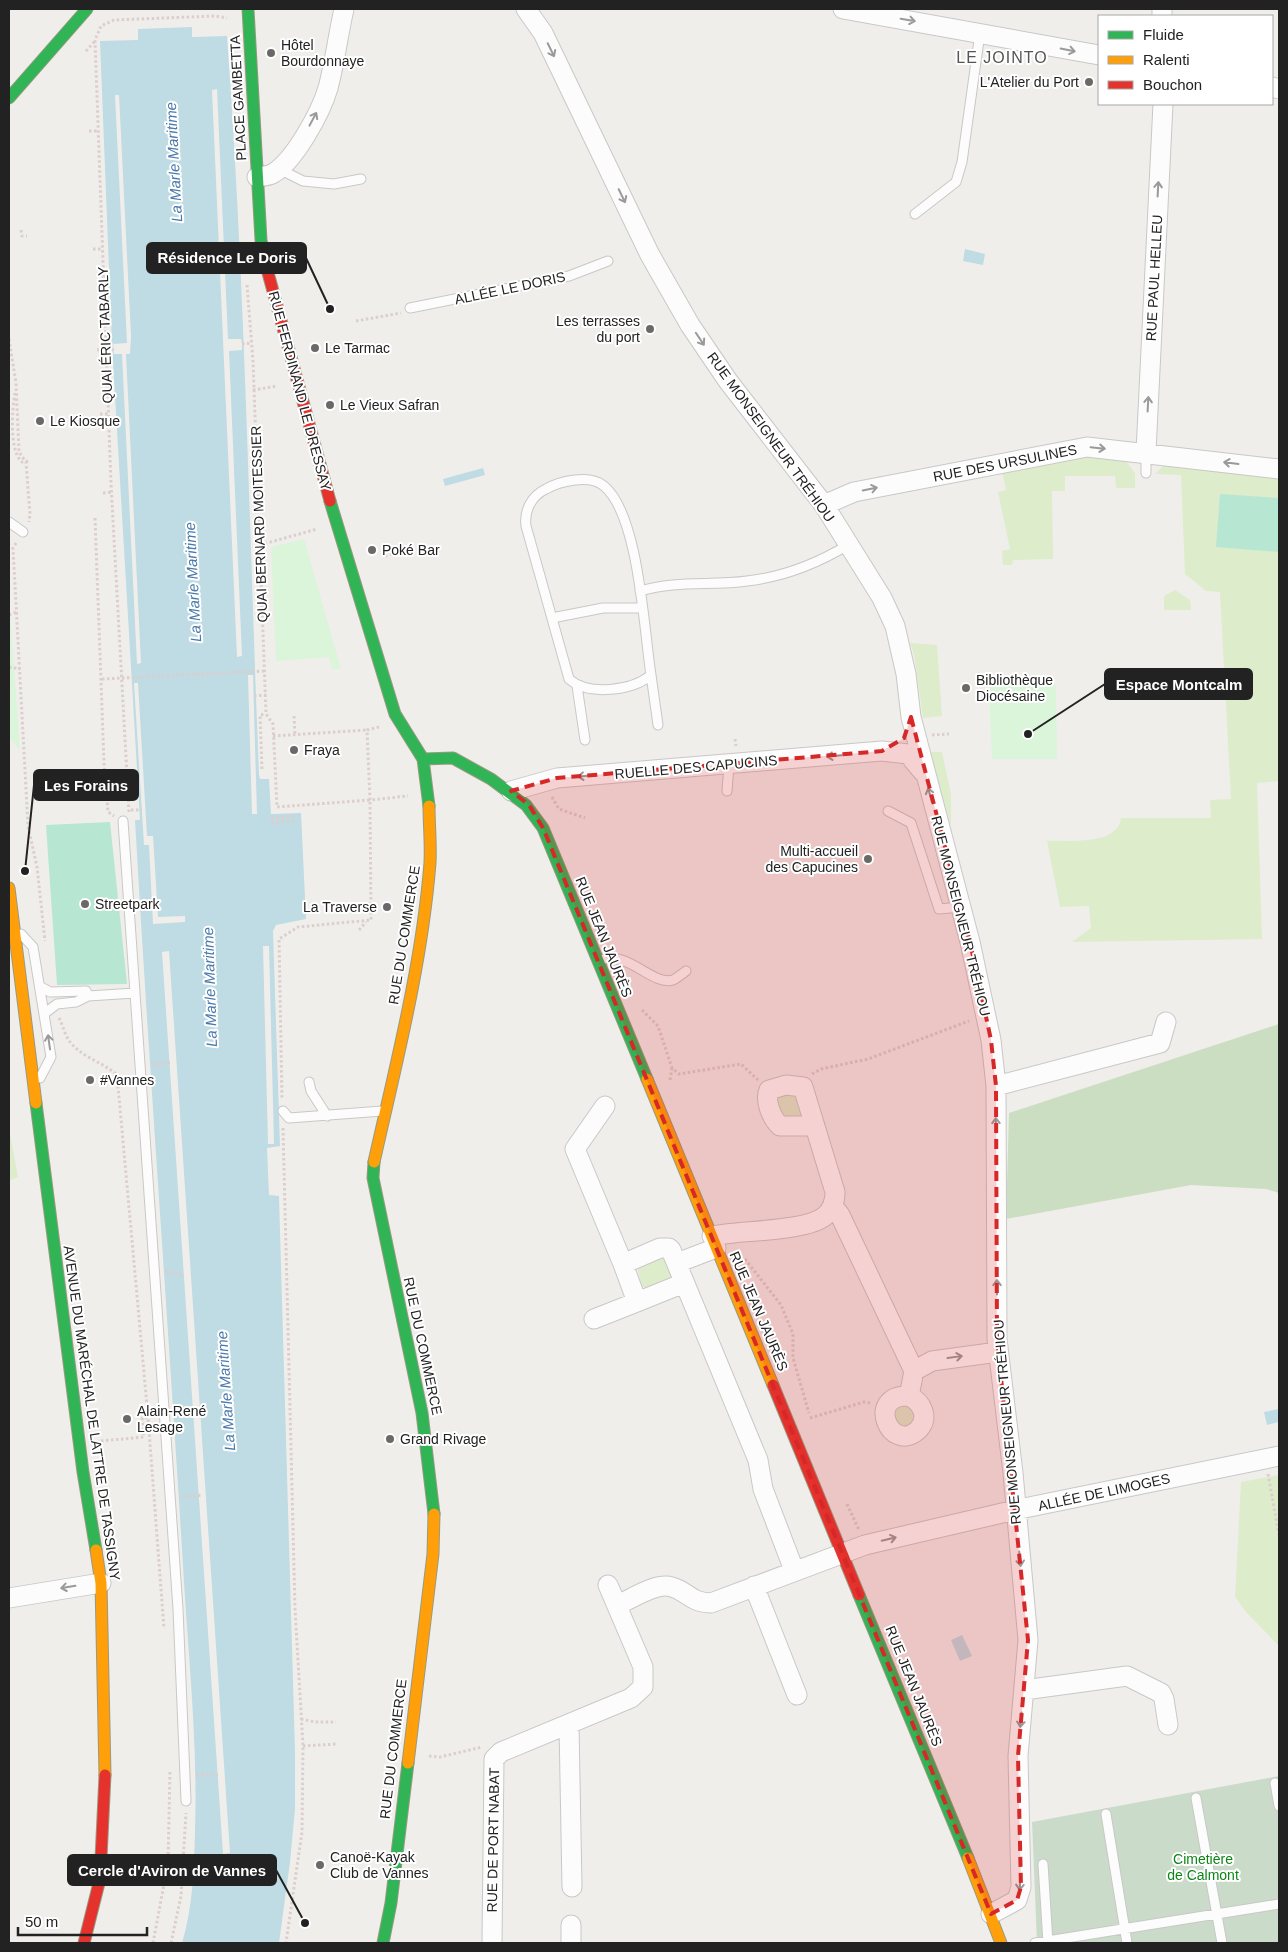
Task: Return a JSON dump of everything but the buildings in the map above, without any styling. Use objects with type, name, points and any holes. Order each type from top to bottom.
[{"type":"main road","points":[[9,98],[87,9]]},
{"type":"main road","name":"PLACE GAMBETTA","points":[[239,9],[248,13],[257,177]]},
{"type":"main road","name":"RUE FERDINAND LE DRESSAY","points":[[257,177],[261,240],[266,266],[336,524],[390,702],[422,759]]},
{"type":"main road","name":"RUE JEAN JAURÈS","points":[[422,759],[445,756],[454,758],[511,791],[529,805],[542,828],[719,1239],[843,1553],[991,1914],[1001,1943]]},
{"type":"main road","name":"RUE DU COMMERCE","points":[[383,1943],[390,1903],[433,1554],[435,1520],[422,1413],[374,1186],[374,1163],[407,1016],[427,894],[430,860],[428,794],[422,759]]},
{"type":"main road","name":"AVENUE DU MARÉCHAL DE LATTRE DE TASSIGNY","points":[[9,888],[83,1472],[100,1583],[105,1792],[100,1879],[84,1943]]},
{"type":"street","points":[[257,177],[270,175],[279,169],[304,138],[323,102],[328,88],[344,9]]},
{"type":"street","name":"RUE MONSEIGNEUR TRÉHIOU","points":[[526,9],[543,33],[640,244],[722,373],[824,505],[882,598],[895,626],[906,674],[911,717],[924,773],[986,1014],[996,1086],[998,1352],[1028,1640],[1018,1756],[1021,1887],[1017,1900],[991,1914]]},
{"type":"street","points":[[843,9],[1098,55]]},
{"type":"street","name":"RUE PAUL HELLEU","points":[[1146,452],[1163,105]]},
{"type":"street","name":"RUE DES URSULINES","points":[[824,505],[854,492],[1087,447],[1146,452],[1279,469]]},
{"type":"street","name":"RUELLE DES CAPUCINS","points":[[882,751],[904,738],[911,717]]},
{"type":"street","name":"RUELLE DES CAPUCINS","points":[[511,791],[544,780],[882,751],[908,754],[924,773]]},
{"type":"street","points":[[996,1086],[1160,1043],[1166,1022]]},
{"type":"street","points":[[677,1263],[719,1239],[809,1224],[824,1217],[833,1206],[836,1192],[803,1087],[786,1085],[769,1090],[767,1100],[776,1123],[780,1126],[815,1126]]},
{"type":"street","points":[[605,1106],[575,1148],[637,1302]]},
{"type":"street","points":[[833,1206],[840,1215],[914,1371],[909,1396]]},
{"type":"street","points":[[623,1264],[665,1247],[671,1250],[758,1460],[764,1489],[794,1570]]},
{"type":"street","points":[[594,1319],[684,1283]]},
{"type":"street","points":[[914,1371],[932,1361],[998,1352]]},
{"type":"street","points":[[909,1396],[919,1403],[924,1414],[921,1426],[912,1434],[900,1435],[890,1429],[884,1418],[887,1406],[896,1398],[909,1396]]},
{"type":"street","name":"ALLÉE DE LIMOGES","points":[[617,1605],[662,1585],[674,1587],[697,1603],[711,1603],[864,1544],[1015,1510],[1272,1458]]},
{"type":"street","points":[[9,1598],[36,1592],[100,1583]]},
{"type":"street","name":"RUE DE PORT NABAT","points":[[492,1943],[493,1765],[497,1756],[507,1750],[631,1698],[643,1687],[643,1668],[608,1585]]},
{"type":"street","points":[[754,1586],[797,1695]]},
{"type":"street","points":[[1024,1690],[1127,1676],[1161,1693],[1164,1699],[1168,1725]]},
{"type":"street","points":[[569,1725],[572,1887]]},
{"type":"lane","points":[[915,214],[956,182],[962,162],[980,33]]},
{"type":"lane","points":[[279,169],[303,181],[334,184],[361,180]]},
{"type":"lane","name":"ALLÉE LE DORIS","points":[[410,308],[569,276],[608,261]]},
{"type":"lane","points":[[1146,452],[1146,474]]},
{"type":"lane","points":[[651,676],[631,686],[592,689],[577,686],[569,680],[525,517],[533,498],[544,490],[558,484],[589,481],[603,485],[610,493],[625,523],[640,591],[658,725]]},
{"type":"lane","points":[[9,522],[23,532]]},
{"type":"lane","points":[[640,591],[683,584],[748,582],[809,565],[848,544]]},
{"type":"lane","points":[[552,618],[603,608],[642,608]]},
{"type":"lane","points":[[577,686],[585,740]]},
{"type":"lane","points":[[727,791],[729,765]]},
{"type":"lane","points":[[888,811],[911,823],[939,909],[960,907]]},
{"type":"lane","points":[[123,821],[170,1498],[186,1801]]},
{"type":"lane","points":[[14,926],[33,947],[48,1010],[51,1057],[35,1087]]},
{"type":"lane","points":[[598,961],[605,958],[629,962],[666,980],[674,980],[686,971]]},
{"type":"lane","points":[[41,987],[50,992],[86,991],[88,996]]},
{"type":"lane","points":[[48,1010],[57,1004],[76,1002],[88,996],[135,993]]},
{"type":"lane","points":[[309,1082],[311,1091],[327,1116]]},
{"type":"lane","points":[[283,1111],[288,1118],[385,1111]]},
{"type":"lane","points":[[1275,1783],[1279,1806]]},
{"type":"lane","points":[[1196,1798],[1222,1943]]},
{"type":"lane","points":[[1106,1814],[1127,1943]]},
{"type":"lane","points":[[1043,1864],[1048,1942]]},
{"type":"lane","points":[[1035,1943],[1279,1904]]},
{"type":"path","name":"QUAI ÉRIC TABARLY","points":[[131,810],[108,414],[95,40],[102,26],[114,20],[214,16],[231,18]]},
{"type":"path","points":[[86,50],[95,40]]},
{"type":"path","points":[[88,131],[98,131]]},
{"type":"path","points":[[21,230],[22,236],[26,236]]},
{"type":"path","points":[[93,249],[102,249]]},
{"type":"path","name":"QUAI BERNARD MOITESSIER","points":[[247,278],[254,390],[266,714],[273,724],[277,807],[370,800]]},
{"type":"path","points":[[356,321],[396,315],[410,308]]},
{"type":"path","points":[[9,339],[17,383],[19,452],[28,461],[29,522],[13,548],[28,826],[37,867],[46,946]]},
{"type":"path","points":[[242,344],[251,343]]},
{"type":"path","points":[[97,350],[114,349]]},
{"type":"path","points":[[17,383],[11,405],[14,448],[17,457],[22,462],[28,461]]},
{"type":"path","points":[[254,390],[278,386]]},
{"type":"path","points":[[100,414],[108,414]]},
{"type":"path","points":[[103,493],[112,492]]},
{"type":"path","points":[[96,518],[104,763],[108,812],[123,821],[131,810],[142,810]]},
{"type":"path","points":[[260,544],[336,524]]},
{"type":"path","points":[[385,556],[409,549]]},
{"type":"path","points":[[9,615],[17,612]]},
{"type":"path","points":[[9,667],[20,669]]},
{"type":"path","points":[[102,679],[265,671]]},
{"type":"path","points":[[254,696],[266,695]]},
{"type":"path","points":[[262,769],[260,715],[266,714]]},
{"type":"path","points":[[294,716],[295,734]]},
{"type":"path","points":[[286,1943],[302,1832],[303,1746],[294,1609],[279,939],[298,927],[371,920],[370,800],[367,730]]},
{"type":"path","points":[[273,736],[372,730]]},
{"type":"path","points":[[544,780],[559,809],[585,818]]},
{"type":"path","points":[[370,800],[428,794]]},
{"type":"path","points":[[271,818],[294,816]]},
{"type":"path","points":[[272,823],[297,820]]},
{"type":"path","points":[[359,930],[366,921]]},
{"type":"path","points":[[637,1006],[658,1026],[672,1068],[669,1084]]},
{"type":"path","points":[[48,1010],[60,1019],[69,1042],[81,1053],[107,1066],[117,1076],[148,1417],[165,1636]]},
{"type":"path","points":[[803,1087],[812,1074],[821,1070],[868,1059],[986,1014]]},
{"type":"path","points":[[140,1066],[170,1063]]},
{"type":"path","points":[[672,1068],[679,1074],[689,1074],[741,1064],[769,1090]]},
{"type":"path","points":[[719,1239],[741,1246],[742,1256],[781,1305],[792,1334],[793,1358],[812,1426]]},
{"type":"path","points":[[810,1418],[864,1402],[887,1406]]},
{"type":"path","points":[[99,1451],[98,1441],[144,1437],[142,1418],[164,1416]]},
{"type":"path","points":[[1272,1458],[1279,1535]]},
{"type":"path","points":[[170,1498],[202,1495]]},
{"type":"path","points":[[846,1501],[864,1544]]},
{"type":"path","points":[[302,1719],[315,1722],[336,1722]]},
{"type":"path","points":[[303,1746],[337,1744]]},
{"type":"path","points":[[434,1756],[484,1747],[497,1756]]},
{"type":"path","points":[[153,1943],[168,1863],[170,1760]]},
{"type":"path","points":[[186,1775],[218,1775]]},
{"type":"path","points":[[170,1943],[181,1896],[186,1850],[186,1801]]},
{"type":"highlighted area","points":[[911,717],[970,942],[991,1040],[996,1086],[997,1339],[1028,1640],[1018,1756],[1021,1887],[1017,1900],[1000,1911],[991,1914],[983,1897],[543,828],[529,805],[511,791],[557,778],[882,751],[904,738]]},
{"type":"green space","points":[[1093,456],[1125,460],[1135,473],[1135,488],[1116,488],[1115,476],[1065,476],[1065,491],[1052,491],[1053,559],[1013,560],[1012,565],[1003,565],[1002,551],[1010,549],[998,492],[1006,490],[1002,471]]},
{"type":"green space","points":[[1165,464],[1279,477],[1279,781],[1257,783],[1262,939],[1072,942],[1091,928],[1089,906],[1060,907],[1047,841],[1079,841],[1102,837],[1118,827],[1121,818],[1211,818],[1210,800],[1231,799],[1220,592],[1206,591],[1185,574],[1181,475],[1155,474]]},
{"type":"green space","points":[[1220,494],[1279,498],[1279,552],[1216,547]]},
{"type":"green space","points":[[304,539],[341,669],[332,669],[329,657],[276,661],[271,547]]},
{"type":"green space","points":[[1175,590],[1190,600],[1191,610],[1164,610],[1164,596]]},
{"type":"green space","points":[[9,599],[20,750],[9,737]]},
{"type":"green space","points":[[910,643],[937,645],[942,716],[923,718],[914,654]]},
{"type":"green space","points":[[991,683],[1053,683],[1056,686],[1057,759],[992,759],[989,686]]},
{"type":"green space","points":[[929,752],[942,752],[951,794],[951,826]]},
{"type":"green space","name":"Streetpark","points":[[110,822],[127,984],[57,985],[46,825]]},
{"type":"green space","points":[[1279,1024],[1279,1193],[1266,1189],[1191,1185],[1006,1219],[1009,1113]]},
{"type":"green space","points":[[797,1091],[805,1114],[801,1117],[783,1117],[775,1100],[777,1096]]},
{"type":"green space","points":[[9,1128],[18,1177],[9,1181]]},
{"type":"green space","points":[[663,1253],[675,1279],[648,1290],[642,1286],[637,1267]]},
{"type":"green space","points":[[902,1402],[917,1410],[914,1426],[896,1427],[892,1411]]},
{"type":"green space","points":[[1279,1475],[1279,1646],[1246,1612],[1235,1597],[1241,1482]]},
{"type":"green space","name":"Cimetière de Calmont","points":[[1279,1776],[1279,1943],[1037,1943],[1032,1822]]},
{"type":"water","name":"La Marle Maritime","points":[[192,27],[192,37],[227,36],[242,313],[259,775],[260,779],[269,779],[271,814],[301,813],[306,919],[276,925],[273,931],[280,1146],[267,1148],[269,1195],[279,1196],[295,1752],[295,1809],[279,1943],[182,1943],[191,1901],[195,1845],[194,1731],[135,820],[140,820],[112,345],[100,41],[138,40],[138,29]]},
{"type":"water","points":[[965,249],[985,254],[983,265],[963,261]]},
{"type":"water","points":[[483,468],[485,475],[445,486],[443,479]]},
{"type":"water","points":[[1279,1409],[1279,1422],[1267,1425],[1264,1412]]},
{"type":"water","points":[[962,1635],[972,1656],[960,1661],[951,1640]]},
{"type":"pier","points":[[217,89],[228,339],[241,339],[242,344],[242,350],[229,351],[242,656],[237,657],[212,90]]},
{"type":"pier","points":[[115,95],[119,95],[131,336],[130,354],[126,354],[141,663],[137,664],[122,354],[114,354],[113,344],[127,343]]},
{"type":"pier","points":[[248,675],[253,675],[257,814],[252,814]]},
{"type":"pier","points":[[134,683],[138,683],[147,836],[153,836],[158,917],[185,916],[185,922],[153,924],[149,845],[144,845]]},
{"type":"pier","points":[[263,946],[269,946],[274,1144],[268,1144]]},
{"type":"pier","points":[[169,951],[230,1853],[223,1854],[162,952]]},
{"type":"traffic: fast","points":[[9,98],[87,9]]},
{"type":"traffic: fast","points":[[248,9],[261,240],[264,258]]},
{"type":"traffic: fast","points":[[330,501],[395,714],[423,759],[429,806]]},
{"type":"traffic: fast","points":[[423,759],[453,758],[491,779],[526,805],[543,828],[647,1079]]},
{"type":"traffic: fast","points":[[36,1103],[83,1472],[96,1550]]},
{"type":"traffic: fast","points":[[374,1162],[373,1178],[422,1413],[434,1514]]},
{"type":"traffic: fast","points":[[859,1595],[968,1858]]},
{"type":"traffic: fast","points":[[383,1943],[391,1903],[408,1763]]},
{"type":"traffic: slow","points":[[374,1162],[407,1014],[421,939],[430,863],[429,806]]},
{"type":"traffic: slow","points":[[9,888],[36,1103]]},
{"type":"traffic: slow","points":[[647,1079],[773,1385]]},
{"type":"traffic: slow","points":[[408,1763],[433,1554],[434,1514]]},
{"type":"traffic: slow","points":[[96,1550],[101,1583],[105,1775]]},
{"type":"traffic: slow","points":[[968,1858],[1001,1943]]},
{"type":"traffic: jam","points":[[264,258],[330,501]]},
{"type":"traffic: jam","points":[[773,1385],[859,1595]]},
{"type":"traffic: jam","points":[[84,1943],[100,1879],[105,1775]]},
{"type":"place","name":"Hôtel Bourdonnaye","points":[[271,53]]},
{"type":"place","name":"L'Atelier du Port","points":[[1089,82]]},
{"type":"place","name":"Résidence Le Doris","points":[[330,309]]},
{"type":"place","name":"Les terrasses du port","points":[[650,329]]},
{"type":"place","name":"Le Tarmac","points":[[315,348]]},
{"type":"place","name":"Le Vieux Safran","points":[[330,405]]},
{"type":"place","name":"Le Kiosque","points":[[40,421]]},
{"type":"place","name":"Poké Bar","points":[[372,550]]},
{"type":"place","name":"Bibliothèque Diocésaine","points":[[966,688]]},
{"type":"place","name":"Espace Montcalm","points":[[1028,734]]},
{"type":"place","name":"Fraya","points":[[294,750]]},
{"type":"place","name":"Multi-accueil des Capucines","points":[[868,859]]},
{"type":"place","name":"Les Forains","points":[[25,871]]},
{"type":"place","name":"Streetpark","points":[[85,904]]},
{"type":"place","name":"La Traverse","points":[[387,907]]},
{"type":"place","name":"#Vannes","points":[[90,1080]]},
{"type":"place","name":"Alain-René Lesage","points":[[127,1419]]},
{"type":"place","name":"Grand Rivage","points":[[390,1439]]},
{"type":"place","name":"Canoë-Kayak Club de Vannes","points":[[320,1865]]},
{"type":"place","name":"Cercle d'Aviron de Vannes","points":[[305,1923]]},
{"type":"district","name":"LE JOINTO","points":[[1002,57]]}]
